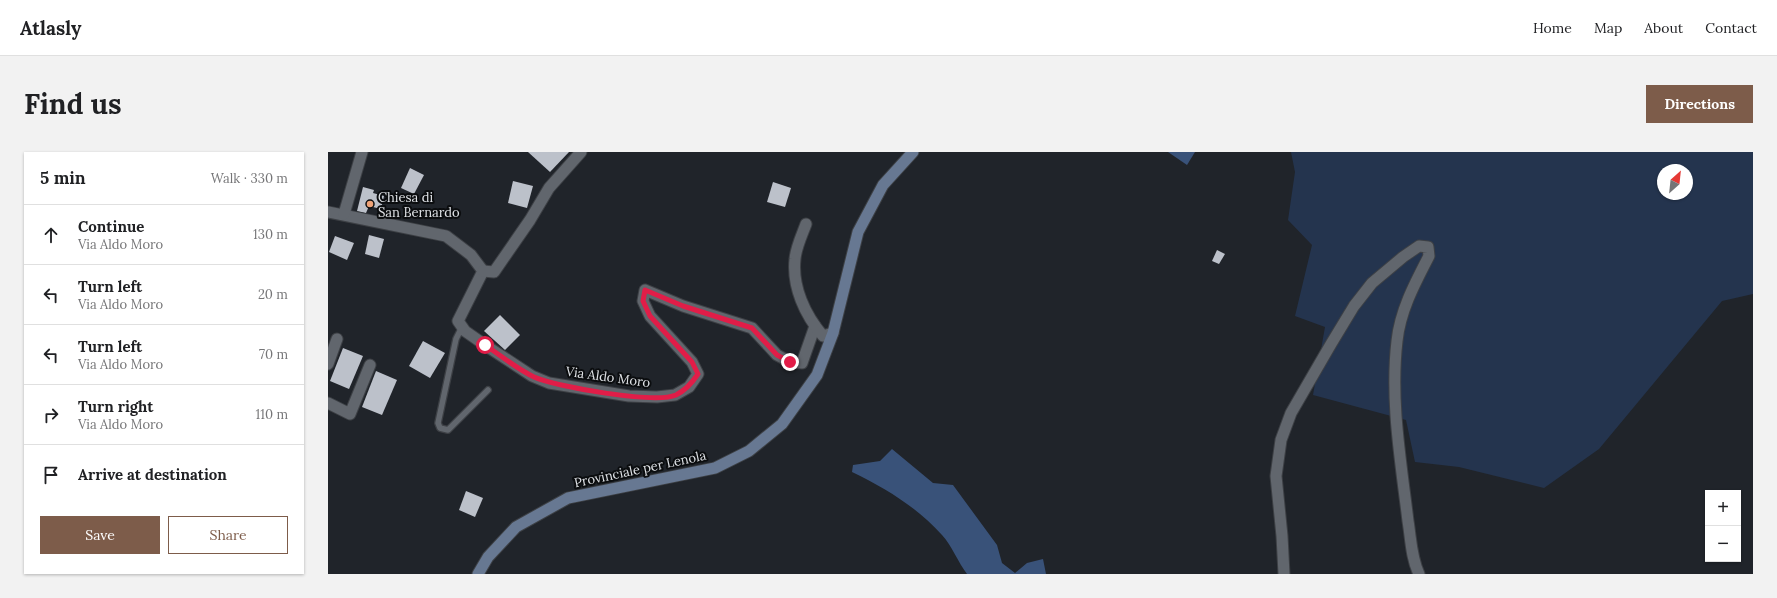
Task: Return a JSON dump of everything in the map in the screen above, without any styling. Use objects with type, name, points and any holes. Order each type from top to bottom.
[{"type":"main road","name":"Provinciale per Lenola","points":[[478,574],[488,557],[516,527],[568,498],[715,468],[749,451],[782,424],[817,375],[832,333],[858,232],[883,185],[913,152]]},
{"type":"street","points":[[344,214],[362,152]]},
{"type":"street","points":[[328,212],[344,214],[446,236],[471,255],[483,271],[494,272],[530,220],[549,188],[581,152]]},
{"type":"street","points":[[806,224],[794,259],[795,284],[815,326],[823,336],[832,333]]},
{"type":"street","points":[[1284,574],[1276,476],[1281,440],[1291,413],[1354,306],[1372,283],[1403,257],[1419,246],[1428,247],[1429,256],[1403,312],[1397,341],[1395,381],[1402,480],[1410,545],[1419,574]]},
{"type":"street","points":[[462,327],[458,321],[483,271]]},
{"type":"street","name":"Via Aldo Moro","points":[[462,327],[465,331],[532,376],[548,383],[629,396],[658,397],[675,395],[689,387],[698,374],[692,362],[650,316],[643,301],[645,290],[683,306],[752,328],[777,355],[790,362],[802,363],[815,326]]},
{"type":"street","points":[[328,364],[337,339]]},
{"type":"street","points":[[328,403],[350,414],[370,366]]},
{"type":"lane","points":[[462,327],[456,339],[438,423],[440,428],[448,430],[488,390]]},
{"type":"shaded area","points":[[1168,152],[1195,152],[1187,165]]},
{"type":"shaded area","points":[[1291,152],[1753,152],[1753,294],[1722,301],[1599,449],[1544,488],[1459,467],[1415,462],[1406,420],[1313,395],[1325,327],[1295,316],[1312,245],[1288,220],[1295,172]]},
{"type":"shaded area","points":[[892,449],[933,483],[953,485],[997,545],[1002,563],[1015,573],[1027,563],[1043,559],[1046,574],[967,574],[946,539],[922,516],[900,499],[852,472],[853,465],[880,461]]},
{"type":"building","points":[[528,152],[569,152],[550,172]]},
{"type":"building","points":[[410,168],[424,175],[414,194],[401,188]]},
{"type":"building","points":[[513,181],[533,186],[527,208],[508,203]]},
{"type":"building","points":[[773,182],[791,188],[785,207],[767,202]]},
{"type":"building","name":"Chiesa di San Bernardo","points":[[363,187],[374,190],[373,193],[384,196],[381,209],[369,206],[366,213],[357,211]]},
{"type":"building","points":[[369,235],[384,239],[379,258],[365,254]]},
{"type":"building","points":[[335,236],[354,243],[347,260],[329,252]]},
{"type":"building","points":[[1217,250],[1225,254],[1219,264],[1212,261]]},
{"type":"building","points":[[500,315],[520,335],[505,350],[484,331]]},
{"type":"building","points":[[423,341],[445,353],[430,378],[409,366]]},
{"type":"building","points":[[343,348],[363,356],[349,389],[330,381]]},
{"type":"building","points":[[376,371],[397,380],[382,415],[362,407]]},
{"type":"building","points":[[466,491],[483,498],[475,517],[459,510]]},
{"type":"place","name":"Chiesa di San Bernardo","points":[[370,204]]},
{"type":"route","points":[[485,345],[532,376],[548,383],[629,396],[658,397],[675,395],[689,387],[698,374],[692,362],[650,316],[643,301],[645,290],[710,316],[739,323],[752,328],[777,355],[790,362]]}]
